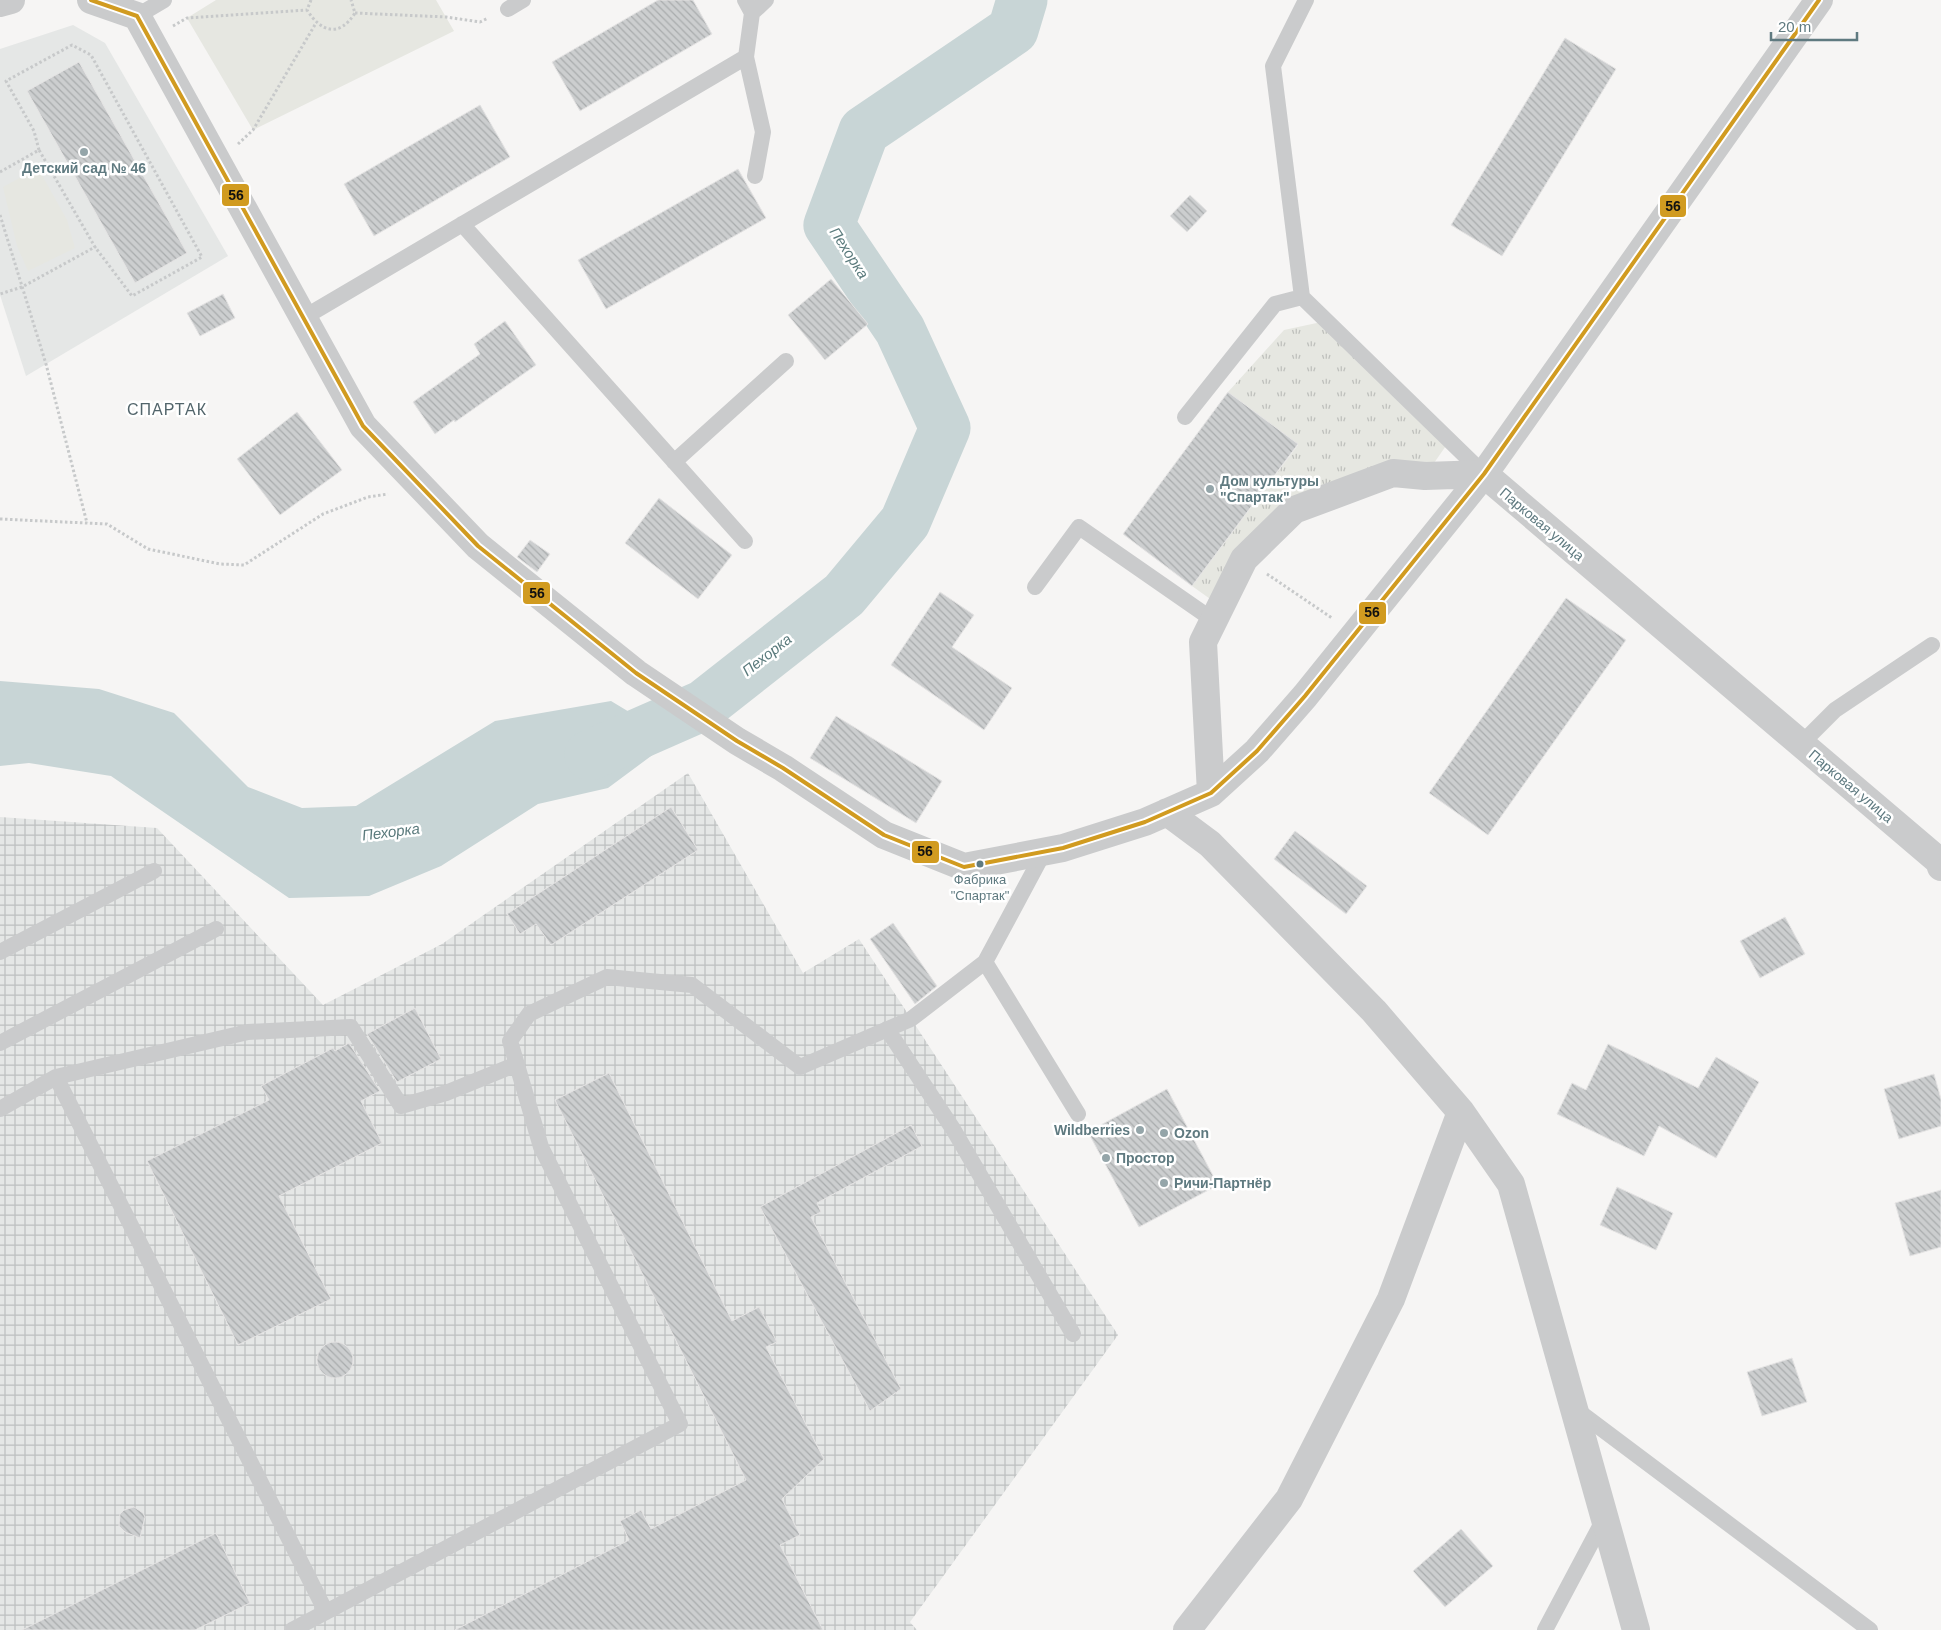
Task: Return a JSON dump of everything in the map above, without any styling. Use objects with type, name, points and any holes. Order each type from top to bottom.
[{"type":"street","points":[[0,3],[11,0]]},
{"type":"street","points":[[91,0],[143,27],[363,426],[478,546],[636,673],[737,741],[783,768],[884,835],[964,867],[1044,852],[1145,822],[1211,793],[1257,751],[1355,634],[1484,474],[1819,0]]},
{"type":"street","points":[[1211,793],[1203,642],[1244,559],[1294,510],[1393,473],[1425,476],[1484,474]]},
{"type":"street","name":"Парковая улица","points":[[1484,474],[1939,861],[1941,867]]},
{"type":"street","points":[[1167,812],[1210,844],[1367,1004],[1461,1112],[1511,1184],[1636,1630]]},
{"type":"street","points":[[1186,1630],[1289,1499],[1391,1299],[1461,1112]]},
{"type":"lane","points":[[143,27],[164,0]]},
{"type":"lane","points":[[508,8],[523,0]]},
{"type":"lane","points":[[756,176],[764,132],[746,57],[749,6],[766,0]]},
{"type":"lane","points":[[1306,0],[1273,66],[1302,297],[1484,474]]},
{"type":"lane","points":[[303,318],[746,57]]},
{"type":"lane","points":[[462,224],[745,541]]},
{"type":"lane","points":[[1185,417],[1275,304],[1302,297]]},
{"type":"lane","points":[[674,462],[786,361]]},
{"type":"lane","points":[[1035,587],[1079,527],[1213,620]]},
{"type":"lane","points":[[1801,744],[1834,710],[1932,645]]},
{"type":"lane","points":[[292,1630],[680,1424],[541,1147],[510,1041],[529,1014],[607,976],[692,985],[800,1067],[911,1019],[985,962],[1044,852]]},
{"type":"lane","points":[[0,952],[154,871]]},
{"type":"lane","points":[[0,1043],[216,929]]},
{"type":"lane","points":[[985,962],[1078,1114]]},
{"type":"lane","points":[[1,1107],[56,1077],[248,1032],[351,1027],[401,1106],[446,1093],[517,1064]]},
{"type":"lane","points":[[887,1029],[953,1129],[1073,1334]]},
{"type":"lane","points":[[56,1077],[326,1612]]},
{"type":"lane","points":[[1574,1408],[1870,1630]]},
{"type":"lane","points":[[1545,1630],[1605,1517]]},
{"type":"path","points":[[311,0],[308,10],[316,23],[326,29],[338,28],[349,22],[354,13],[351,0]]},
{"type":"path","points":[[354,13],[446,17],[480,22],[508,8]]},
{"type":"path","points":[[143,27],[187,18],[308,10]]},
{"type":"path","points":[[253,130],[316,23]]},
{"type":"path","points":[[72,45],[91,56],[202,258],[132,296],[95,247],[38,150],[34,131],[6,81],[72,45]]},
{"type":"path","points":[[0,172],[38,150]]},
{"type":"path","points":[[0,215],[46,364],[87,523]]},
{"type":"path","points":[[0,294],[22,286],[95,247]]},
{"type":"path","points":[[0,519],[108,524],[148,549],[220,564],[244,565],[323,514],[368,497],[400,492],[433,498]]},
{"type":"path","points":[[1244,559],[1355,634]]},
{"type":"shaded area","name":"Детский сад № 46","points":[[73,25],[105,43],[228,256],[26,376],[0,295],[0,49]]},
{"type":"shaded area","points":[[688,773],[803,973],[859,939],[1118,1335],[910,1622],[917,1630],[0,1630],[0,817],[157,828],[323,1005],[442,944]]},
{"type":"green space","points":[[216,0],[436,0],[454,31],[253,130],[187,18]]},
{"type":"green space","points":[[38,168],[67,220],[75,248],[28,271],[17,246],[3,187]]},
{"type":"green space","points":[[1326,321],[1450,440],[1425,476],[1294,510],[1220,606],[1192,586],[1298,445],[1228,392],[1284,330]]},
{"type":"water","points":[[0,681],[99,689],[174,713],[248,787],[302,808],[356,806],[495,721],[611,701],[674,739],[608,788],[538,804],[441,866],[369,896],[289,898],[111,776],[29,763],[0,766]]},
{"type":"building","points":[[658,0],[693,0],[712,34],[580,111],[552,62]]},
{"type":"building","points":[[1565,38],[1616,69],[1502,256],[1451,225]]},
{"type":"building","points":[[79,62],[187,253],[135,283],[27,91]]},
{"type":"building","points":[[480,105],[510,157],[374,236],[344,184]]},
{"type":"building","points":[[738,169],[766,218],[606,309],[578,260]]},
{"type":"building","points":[[1190,195],[1207,211],[1187,232],[1170,216]]},
{"type":"building","points":[[831,279],[868,324],[825,360],[788,315]]},
{"type":"building","points":[[223,294],[235,318],[200,336],[187,313]]},
{"type":"building","points":[[505,321],[536,365],[435,434],[413,402],[480,354],[474,344]]},
{"type":"building","name":"Дом культуры \"Спартак\"","points":[[1228,392],[1298,444],[1192,586],[1123,534]]},
{"type":"building","points":[[297,412],[342,470],[280,515],[237,459]]},
{"type":"building","points":[[659,498],[732,555],[698,599],[625,543]]},
{"type":"building","points":[[530,540],[550,554],[537,572],[517,557]]},
{"type":"building","points":[[940,592],[974,615],[952,647],[1012,688],[984,730],[891,665]]},
{"type":"building","points":[[1566,598],[1626,640],[1488,835],[1429,793]]},
{"type":"building","points":[[836,716],[942,781],[916,823],[810,758]]},
{"type":"building","points":[[671,807],[698,850],[551,945],[536,924],[520,934],[507,914]]},
{"type":"building","points":[[1295,831],[1367,886],[1346,914],[1274,859]]},
{"type":"building","points":[[1785,917],[1805,954],[1760,978],[1740,941]]},
{"type":"building","points":[[893,923],[937,986],[915,1004],[870,939]]},
{"type":"building","points":[[415,1008],[441,1059],[397,1082],[367,1034]]},
{"type":"building","points":[[349,1043],[380,1091],[361,1101],[382,1143],[279,1196],[331,1299],[238,1345],[147,1161],[269,1100],[261,1086],[333,1048],[335,1051]]},
{"type":"building","points":[[1608,1044],[1698,1088],[1716,1057],[1759,1082],[1716,1158],[1659,1126],[1644,1156],[1557,1114],[1572,1083],[1586,1090]]},
{"type":"building","points":[[609,1073],[732,1321],[759,1307],[777,1342],[766,1347],[824,1459],[782,1499],[800,1535],[780,1545],[823,1630],[455,1630],[629,1540],[620,1521],[641,1510],[651,1529],[746,1480],[555,1100]]},
{"type":"building","points":[[1934,1074],[1941,1099],[1941,1126],[1899,1139],[1884,1089]]},
{"type":"building","points":[[1167,1089],[1218,1185],[1139,1227],[1088,1132]]},
{"type":"building","points":[[911,1125],[922,1146],[817,1203],[821,1212],[811,1217],[901,1389],[870,1411],[760,1207]]},
{"type":"building","points":[[1617,1187],[1673,1213],[1656,1250],[1600,1225]]},
{"type":"building","points":[[1941,1190],[1941,1247],[1910,1256],[1895,1203]]},
{"type":"building","points":[[335,1342],[342,1343],[348,1347],[352,1353],[352,1367],[348,1373],[342,1377],[335,1378],[328,1377],[322,1373],[318,1367],[317,1360],[318,1353],[322,1347],[328,1343]]},
{"type":"building","points":[[1792,1358],[1807,1402],[1762,1416],[1747,1372]]},
{"type":"building","points":[[134,1507],[143,1513],[145,1517],[140,1538],[125,1532],[119,1526],[120,1514],[124,1510]]},
{"type":"building","points":[[1461,1529],[1493,1566],[1445,1607],[1413,1571]]},
{"type":"building","points":[[216,1533],[250,1603],[195,1630],[22,1630]]},
{"type":"waterway","name":"Пехорка","points":[[590,755],[704,705],[844,595],[905,522],[945,428],[900,330],[829,225],[864,131],[1013,30],[1022,0]]},
{"type":"transit line","name":"56","points":[[91,0],[137,16],[363,426],[478,546],[636,673],[737,741],[783,768],[884,835],[964,867],[1063,848],[1145,822],[1211,793],[1257,751],[1305,696],[1484,474],[1819,0]]},
{"type":"place","name":"Детский сад № 46","points":[[84,152]]},
{"type":"place","name":"Дом культуры \"Спартак\"","points":[[1210,489]]},
{"type":"place","name":"Фабрика \"Спартак\"","points":[[980,864]]},
{"type":"place","name":"Wildberries","points":[[1140,1130]]},
{"type":"place","name":"Ozon","points":[[1164,1133]]},
{"type":"place","name":"Простор","points":[[1106,1158]]},
{"type":"place","name":"Ричи-Партнёр","points":[[1164,1183]]},
{"type":"district","name":"СПАРТАК","points":[[167,409]]}]
